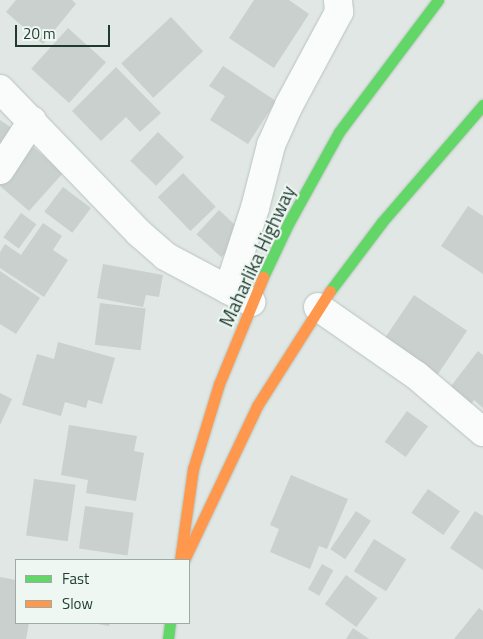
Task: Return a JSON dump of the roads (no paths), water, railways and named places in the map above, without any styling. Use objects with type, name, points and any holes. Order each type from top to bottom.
[{"type":"main road","name":"Maharlika Highway","points":[[182,559],[193,469],[219,384],[239,296],[288,224],[339,132],[438,0]]},
{"type":"main road","points":[[182,559],[257,406],[318,307],[382,222],[483,105]]},
{"type":"main road","points":[[168,639],[170,624]]},
{"type":"street","points":[[0,89],[145,239],[165,256],[239,296],[255,208],[271,145],[289,105],[340,12],[338,0]]},
{"type":"street","points":[[0,170],[32,121]]},
{"type":"street","points":[[318,307],[416,375],[483,432]]}]
